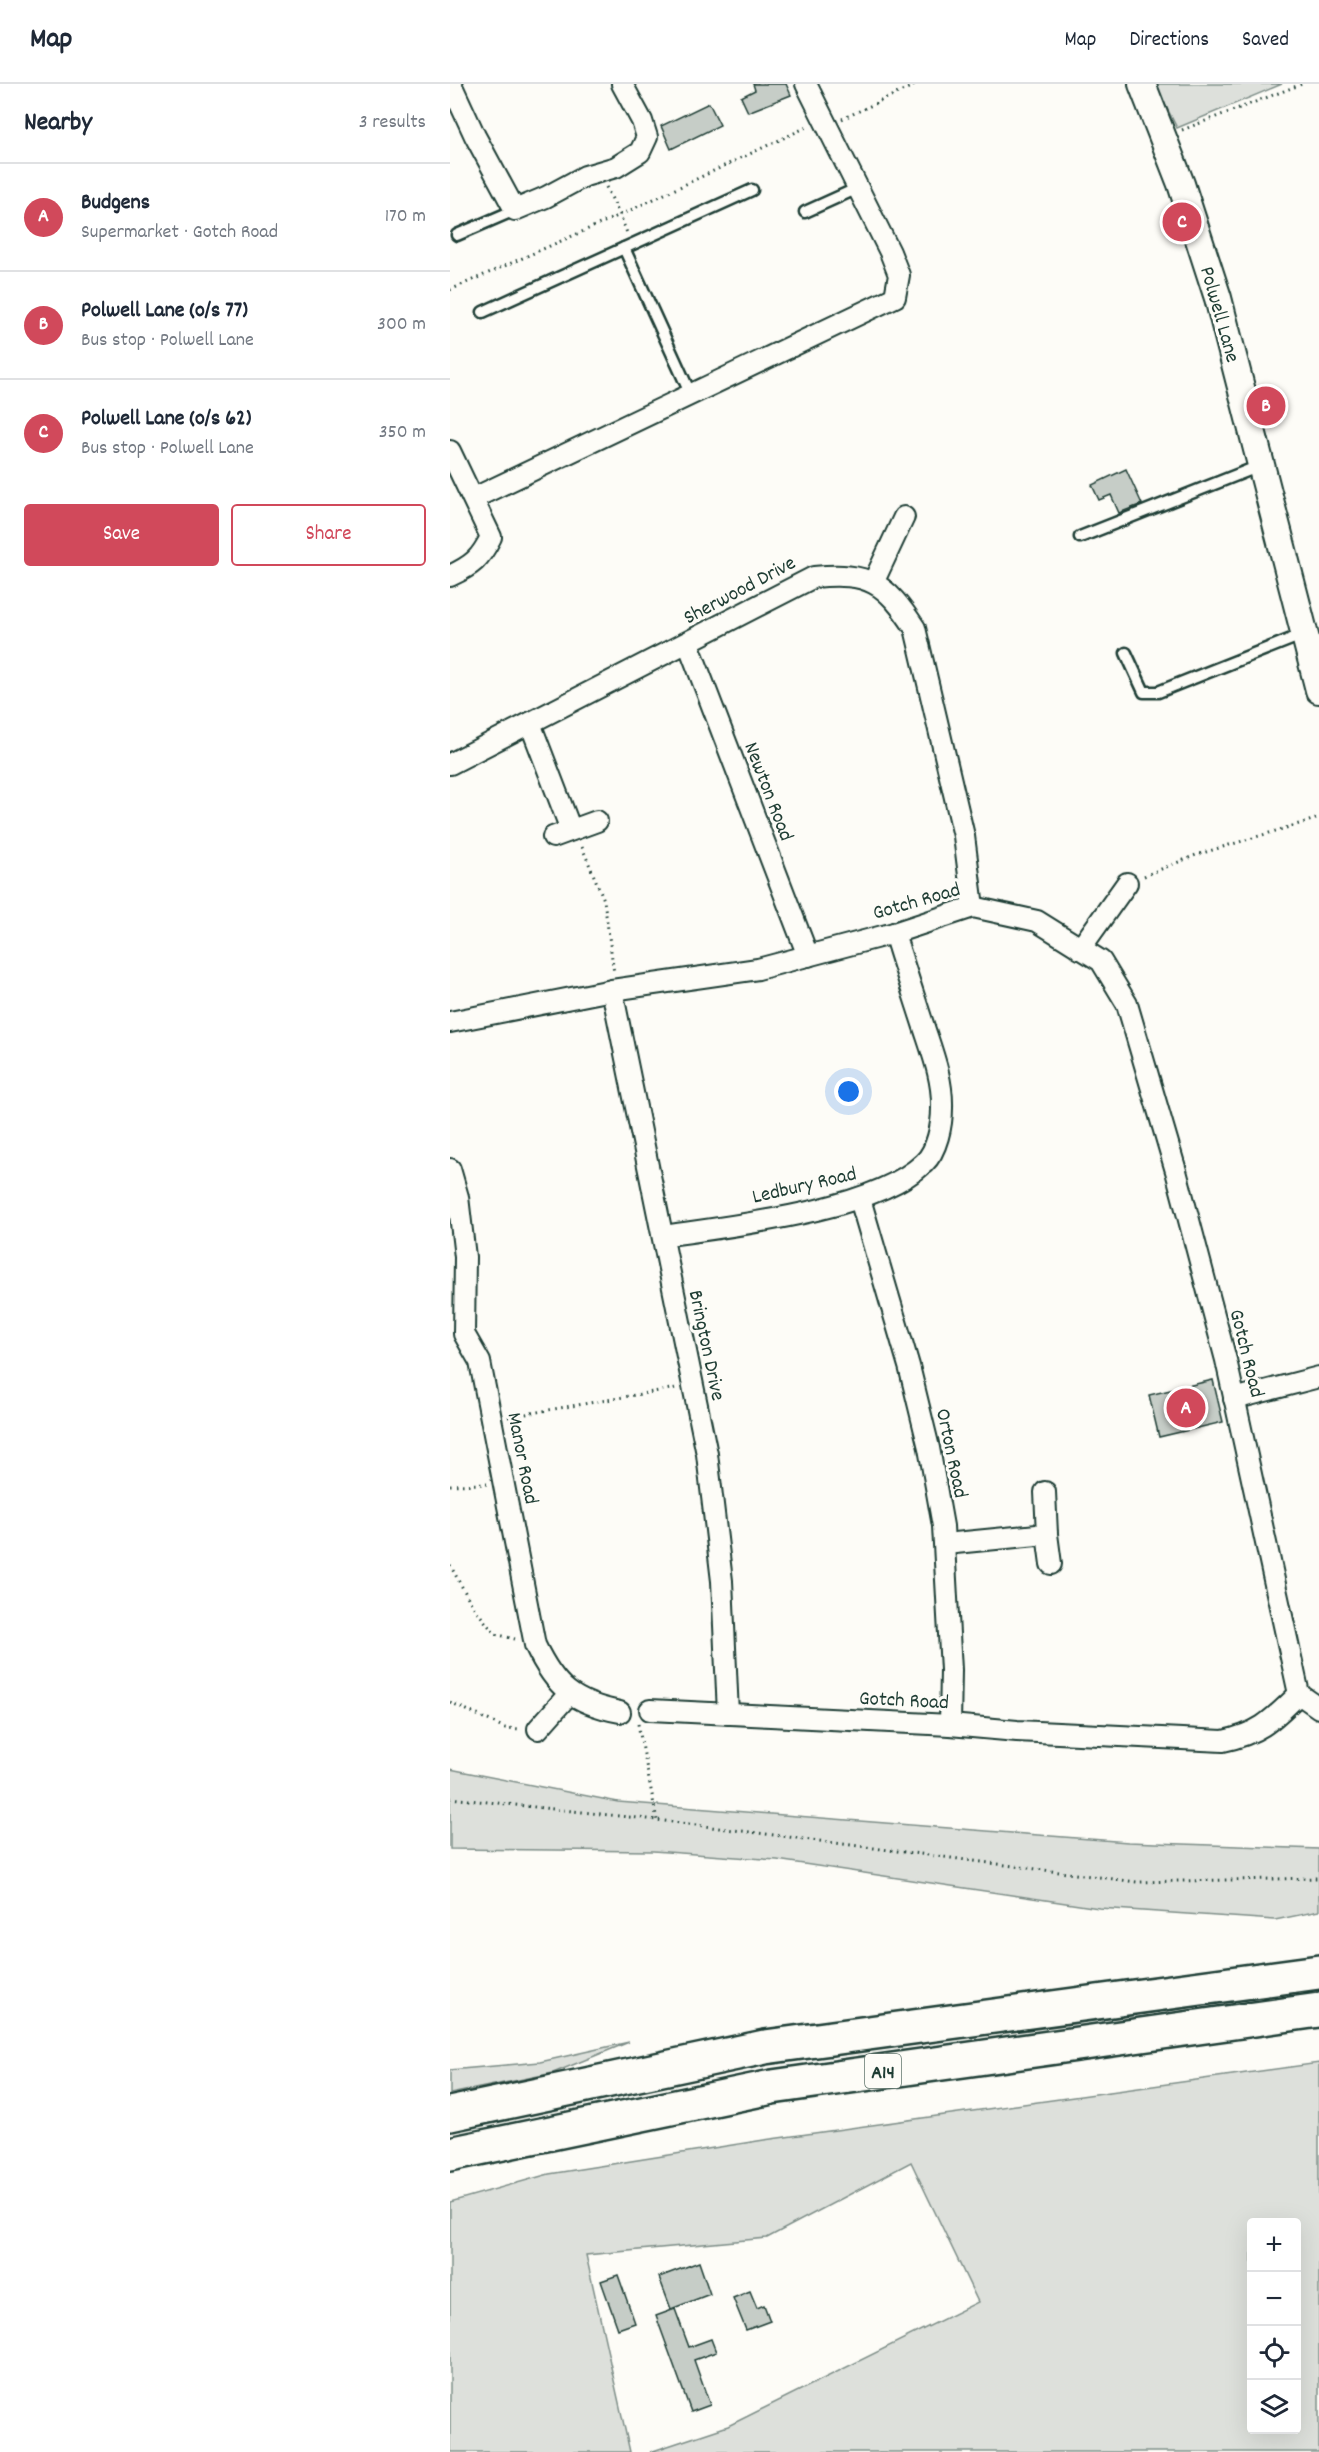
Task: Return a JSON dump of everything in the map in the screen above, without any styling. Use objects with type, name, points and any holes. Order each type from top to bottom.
[{"type":"highway","name":"A14","points":[[450,2114],[765,2047],[1319,1972]]},
{"type":"highway","name":"A14","points":[[450,2154],[772,2087],[1319,2010]]},
{"type":"street","points":[[452,84],[515,210],[598,172],[616,167],[640,152],[647,137],[642,121],[622,84]]},
{"type":"street","points":[[474,498],[895,297],[899,275],[806,84]]},
{"type":"street","name":"Polwell Lane","points":[[1142,84],[1181,184],[1218,298],[1319,690]]},
{"type":"street","points":[[450,451],[491,537],[482,556],[468,567],[450,576]]},
{"type":"street","points":[[874,581],[904,517]]},
{"type":"street","name":"Sherwood Drive","points":[[450,764],[814,577],[843,574],[874,581],[899,603],[915,628],[964,836],[973,907]]},
{"type":"street","name":"Newton Road","points":[[688,643],[808,956]]},
{"type":"street","points":[[530,723],[562,834],[597,821]]},
{"type":"street","points":[[1080,949],[1127,883]]},
{"type":"street","name":"Gotch Road","points":[[450,1022],[612,990],[758,969],[894,933],[973,907],[1037,921],[1101,961],[1126,1004],[1176,1171],[1234,1399],[1299,1694],[1267,1725],[1246,1736],[1223,1742],[728,1714],[636,1714]]},
{"type":"street","name":"Ledbury Road","points":[[663,1236],[736,1225],[860,1199],[901,1179],[925,1162],[938,1138],[942,1109],[940,1078],[894,933]]},
{"type":"street","name":"Brington Drive","points":[[612,990],[707,1454],[722,1581],[728,1714]]},
{"type":"street","name":"Manor Road","points":[[450,1169],[458,1197],[465,1257],[457,1334],[480,1362],[535,1645],[554,1679],[569,1695],[596,1707],[636,1714]]},
{"type":"street","name":"Orton Road","points":[[860,1199],[909,1366],[927,1438],[945,1544],[951,1670],[950,1725]]},
{"type":"street","points":[[1234,1399],[1319,1377]]},
{"type":"street","points":[[1045,1492],[1051,1564]]},
{"type":"street","points":[[945,1544],[1047,1534]]},
{"type":"street","points":[[1299,1694],[1319,1708]]},
{"type":"street","points":[[538,1729],[569,1695]]},
{"type":"lane","points":[[805,212],[858,188]]},
{"type":"lane","points":[[483,312],[752,190]]},
{"type":"lane","points":[[457,235],[515,210]]},
{"type":"lane","points":[[627,246],[691,395]]},
{"type":"lane","points":[[1080,537],[1262,465]]},
{"type":"lane","points":[[1126,653],[1144,692],[1158,692],[1305,634]]},
{"type":"path","points":[[450,290],[917,84]]},
{"type":"path","points":[[1163,137],[1302,84]]},
{"type":"path","points":[[598,172],[620,215],[627,246]]},
{"type":"path","points":[[1127,883],[1196,855],[1319,818]]},
{"type":"path","points":[[562,834],[580,842],[604,900],[614,974],[612,990]]},
{"type":"path","points":[[492,1420],[692,1386]]},
{"type":"path","points":[[450,1485],[504,1483]]},
{"type":"path","points":[[450,1565],[472,1605],[495,1634],[535,1645]]},
{"type":"path","points":[[450,1702],[505,1728],[538,1729]]},
{"type":"path","points":[[636,1714],[657,1820]]},
{"type":"path","points":[[450,1798],[657,1820],[1137,1882],[1319,1878]]},
{"type":"shaded area","points":[[1155,84],[1282,84],[1177,128]]},
{"type":"shaded area","points":[[450,1769],[618,1802],[1128,1842],[1319,1849],[1319,1911],[1275,1920],[1099,1908],[777,1860],[653,1851],[450,1849]]},
{"type":"shaded area","points":[[629,2042],[553,2073],[450,2094],[450,2070],[540,2062]]},
{"type":"shaded area","points":[[1319,2063],[1319,2452],[650,2452],[728,2426],[978,2302],[911,2162],[767,2238],[586,2255],[630,2452],[450,2452],[450,2202],[549,2174],[764,2140]]},
{"type":"building","points":[[753,84],[786,84],[791,95],[748,112],[741,97],[755,90]]},
{"type":"building","points":[[709,103],[720,125],[671,149],[661,126]]},
{"type":"building","points":[[1126,469],[1142,504],[1119,513],[1111,495],[1099,500],[1092,485]]},
{"type":"building","points":[[1213,1380],[1223,1422],[1159,1437],[1149,1395]]},
{"type":"building","points":[[699,2262],[710,2294],[671,2309],[659,2277]]},
{"type":"building","points":[[618,2275],[635,2323],[618,2329],[601,2281]]},
{"type":"building","points":[[750,2291],[757,2308],[764,2305],[770,2321],[746,2330],[733,2298]]},
{"type":"building","points":[[675,2309],[689,2347],[711,2339],[716,2352],[694,2360],[710,2405],[691,2412],[656,2316]]},
{"type":"place","name":"Polwell Lane (o/s 62)","points":[[1182,222]]},
{"type":"place","name":"Polwell Lane (o/s 77)","points":[[1266,406]]},
{"type":"place","name":"Budgens","points":[[1186,1408]]}]
